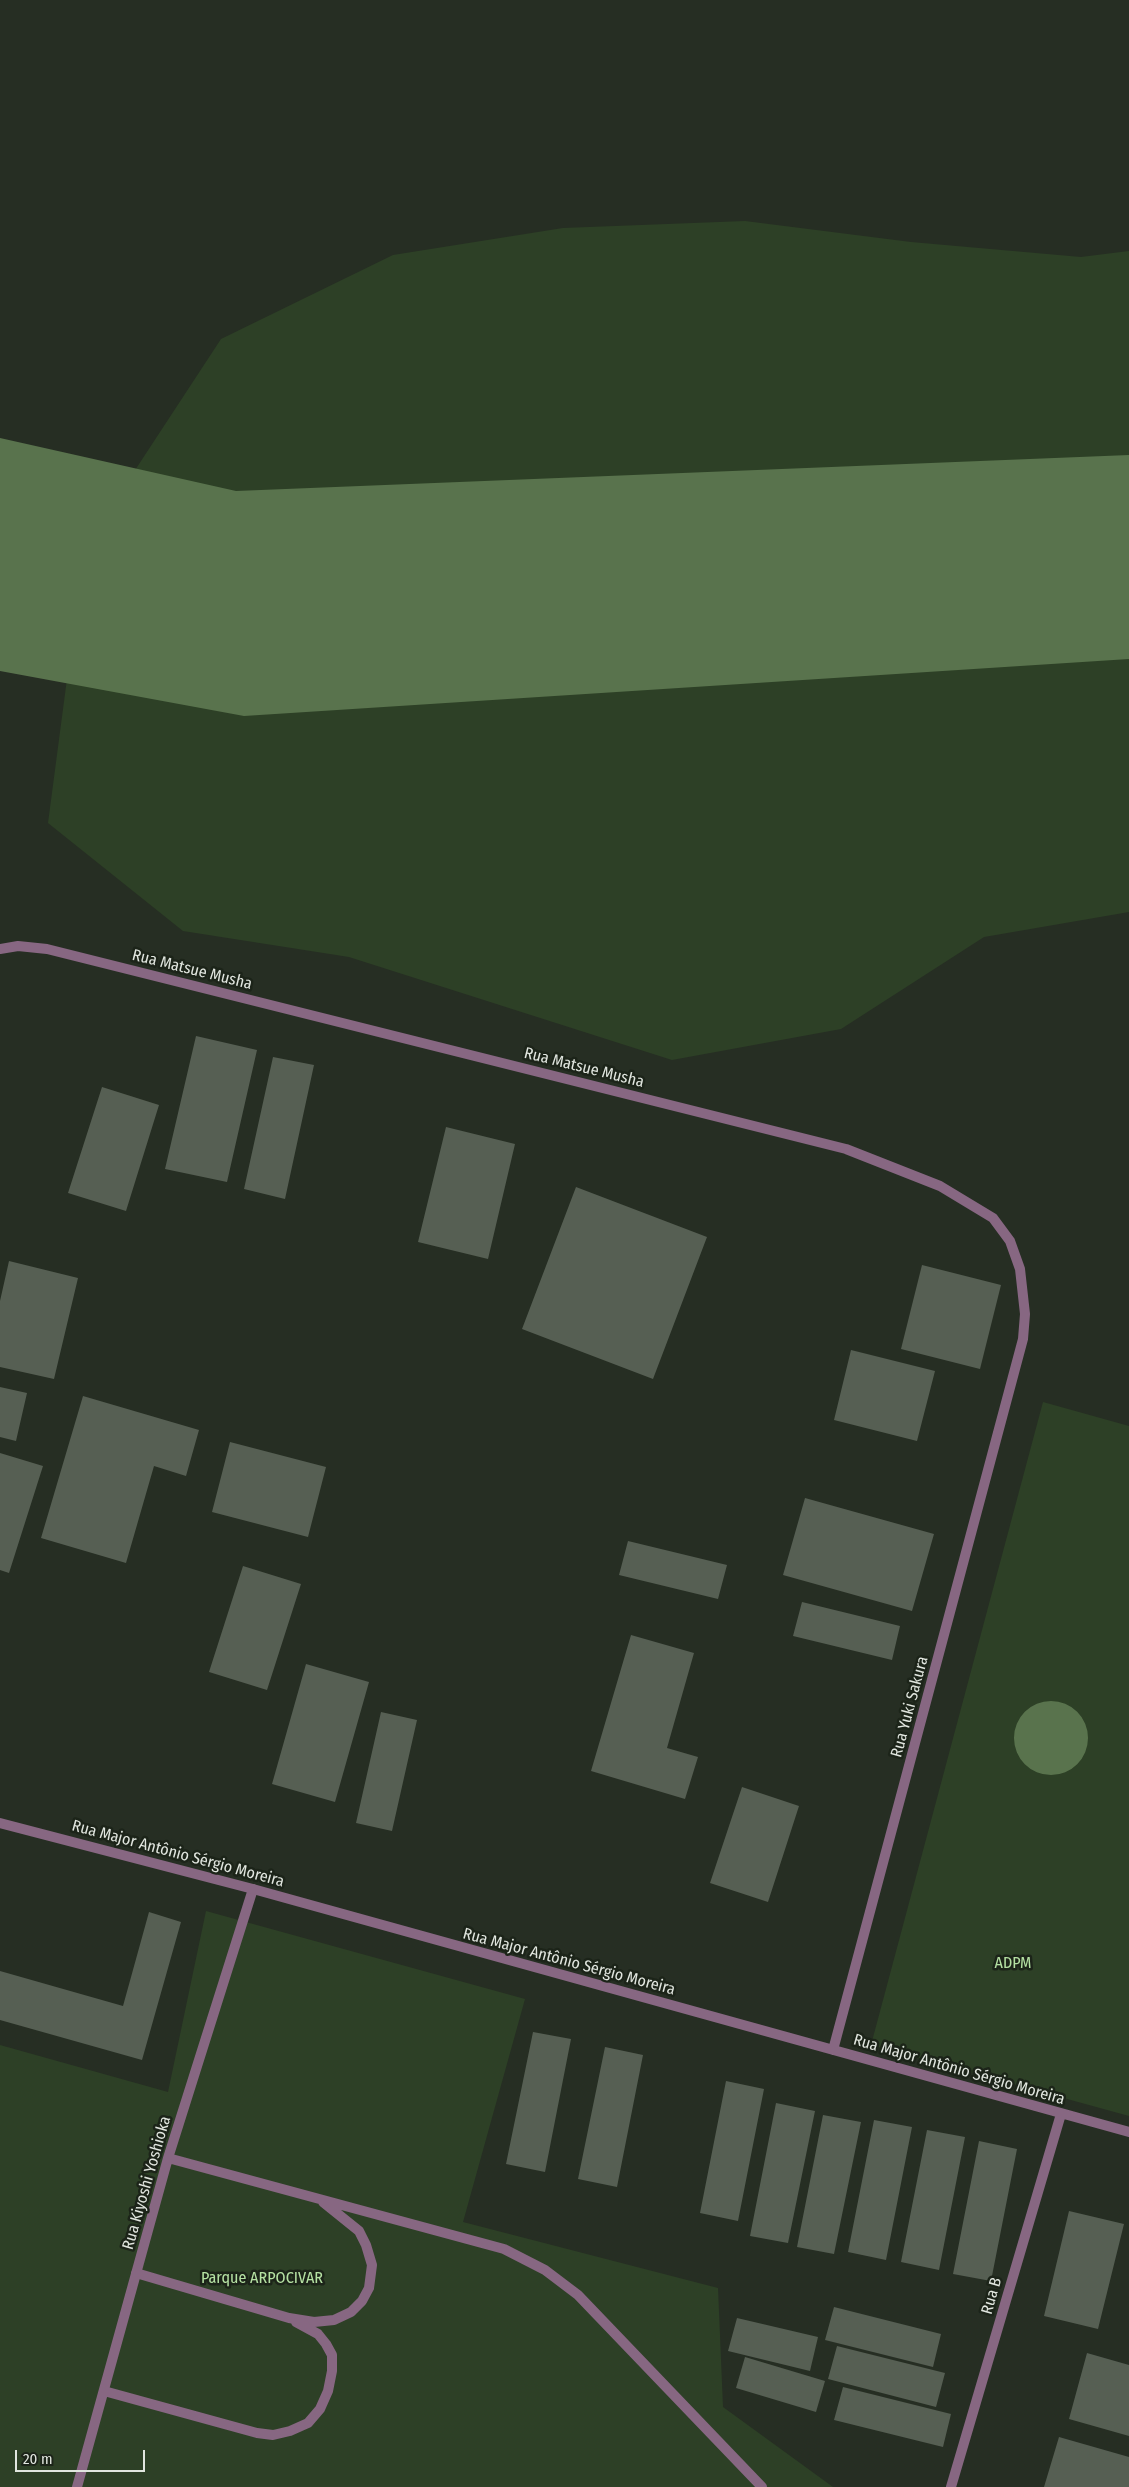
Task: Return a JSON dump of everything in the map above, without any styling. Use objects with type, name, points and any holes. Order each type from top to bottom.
[{"type":"street","name":"Rua Matsue Musha","points":[[0,949],[18,946],[47,949],[846,1149],[881,1161],[940,1186],[993,1218],[1010,1241],[1020,1269],[1025,1314],[1016,1371]]},
{"type":"street","name":"Rua Yuki Sakura","points":[[833,2050],[1016,1371]]},
{"type":"street","name":"Rua Major Antônio Sérgio Moreira","points":[[0,1823],[253,1890],[1129,2132]]},
{"type":"street","name":"Rua Kiyoshi Yoshioka","points":[[77,2487],[168,2158],[253,1890]]},
{"type":"street","name":"Rua B","points":[[951,2487],[1061,2114]]},
{"type":"street","points":[[168,2158],[504,2249],[545,2270],[578,2295],[762,2487]]},
{"type":"street","points":[[136,2273],[289,2318],[314,2322],[334,2320],[351,2312],[362,2301],[369,2288],[372,2265],[366,2245],[359,2231],[321,2199]]},
{"type":"street","points":[[104,2391],[257,2433],[273,2435],[290,2431],[308,2423],[320,2409],[328,2391],[332,2355],[318,2334],[289,2318]]},
{"type":"green space","points":[[745,221],[911,242],[1081,257],[1129,251],[1129,912],[984,937],[841,1029],[672,1060],[349,957],[183,931],[48,823],[70,656],[122,490],[221,339],[393,255],[563,228]]},
{"type":"green space","name":"ADPM","points":[[1043,1402],[1129,1426],[1129,2116],[871,2045]]},
{"type":"green space","name":"Parque ARPOCIVAR","points":[[206,1911],[525,1999],[463,2222],[718,2288],[723,2407],[833,2487],[0,2487],[0,2045],[168,2092]]},
{"type":"shaded area","points":[[0,438],[236,491],[1129,455],[1129,659],[244,716],[0,671]]},
{"type":"shaded area","points":[[1044,1701],[1058,1701],[1072,1707],[1082,1717],[1088,1731],[1086,1752],[1072,1769],[1058,1775],[1044,1775],[1030,1769],[1020,1759],[1014,1745],[1014,1731],[1020,1717],[1030,1707]]},
{"type":"building","points":[[196,1036],[257,1050],[227,1182],[165,1169]]},
{"type":"building","points":[[273,1057],[314,1065],[285,1199],[244,1189]]},
{"type":"building","points":[[102,1087],[159,1105],[126,1211],[68,1193]]},
{"type":"building","points":[[446,1127],[515,1144],[488,1259],[418,1242]]},
{"type":"building","points":[[576,1187],[707,1237],[653,1379],[522,1329]]},
{"type":"building","points":[[9,1261],[78,1278],[54,1379],[0,1367],[0,1301]]},
{"type":"building","points":[[922,1265],[1001,1285],[980,1369],[901,1349]]},
{"type":"building","points":[[851,1350],[935,1371],[917,1441],[834,1420]]},
{"type":"building","points":[[0,1387],[27,1393],[16,1441],[0,1437]]},
{"type":"building","points":[[83,1396],[199,1430],[186,1476],[154,1466],[126,1563],[41,1538]]},
{"type":"building","points":[[230,1442],[326,1467],[308,1537],[212,1512]]},
{"type":"building","points":[[0,1453],[43,1466],[9,1573],[0,1570]]},
{"type":"building","points":[[805,1498],[934,1534],[912,1611],[783,1575]]},
{"type":"building","points":[[628,1541],[727,1565],[718,1599],[619,1575]]},
{"type":"building","points":[[243,1566],[301,1584],[267,1690],[209,1672]]},
{"type":"building","points":[[802,1602],[900,1626],[892,1660],[793,1636]]},
{"type":"building","points":[[631,1635],[694,1653],[667,1748],[698,1757],[685,1799],[591,1771]]},
{"type":"building","points":[[306,1664],[369,1682],[335,1802],[272,1784]]},
{"type":"building","points":[[381,1712],[417,1720],[392,1831],[356,1823]]},
{"type":"building","points":[[742,1787],[799,1806],[768,1902],[710,1883]]},
{"type":"building","points":[[149,1912],[181,1922],[142,2060],[0,2020],[0,1971],[123,2006]]},
{"type":"building","points":[[533,2032],[571,2039],[545,2172],[506,2164]]},
{"type":"building","points":[[605,2047],[643,2055],[617,2187],[578,2179]]},
{"type":"building","points":[[726,2081],[764,2089],[738,2221],[700,2213]]},
{"type":"building","points":[[776,2103],[815,2111],[788,2243],[750,2236]]},
{"type":"building","points":[[823,2115],[861,2122],[834,2254],[797,2247]]},
{"type":"building","points":[[874,2120],[912,2127],[886,2260],[848,2252]]},
{"type":"building","points":[[927,2130],[965,2137],[939,2270],[901,2262]]},
{"type":"building","points":[[979,2141],[1017,2149],[991,2281],[953,2274]]},
{"type":"building","points":[[1069,2211],[1124,2224],[1098,2329],[1044,2316]]},
{"type":"building","points":[[834,2307],[941,2334],[933,2367],[825,2340]]},
{"type":"building","points":[[737,2318],[818,2337],[810,2371],[728,2351]]},
{"type":"building","points":[[837,2346],[945,2373],[936,2407],[828,2379]]},
{"type":"building","points":[[1087,2353],[1129,2365],[1129,2436],[1069,2419]]},
{"type":"building","points":[[745,2357],[825,2381],[816,2412],[736,2388]]},
{"type":"building","points":[[843,2387],[951,2414],[943,2447],[834,2420]]},
{"type":"building","points":[[1059,2437],[1129,2457],[1129,2487],[1044,2487]]}]
